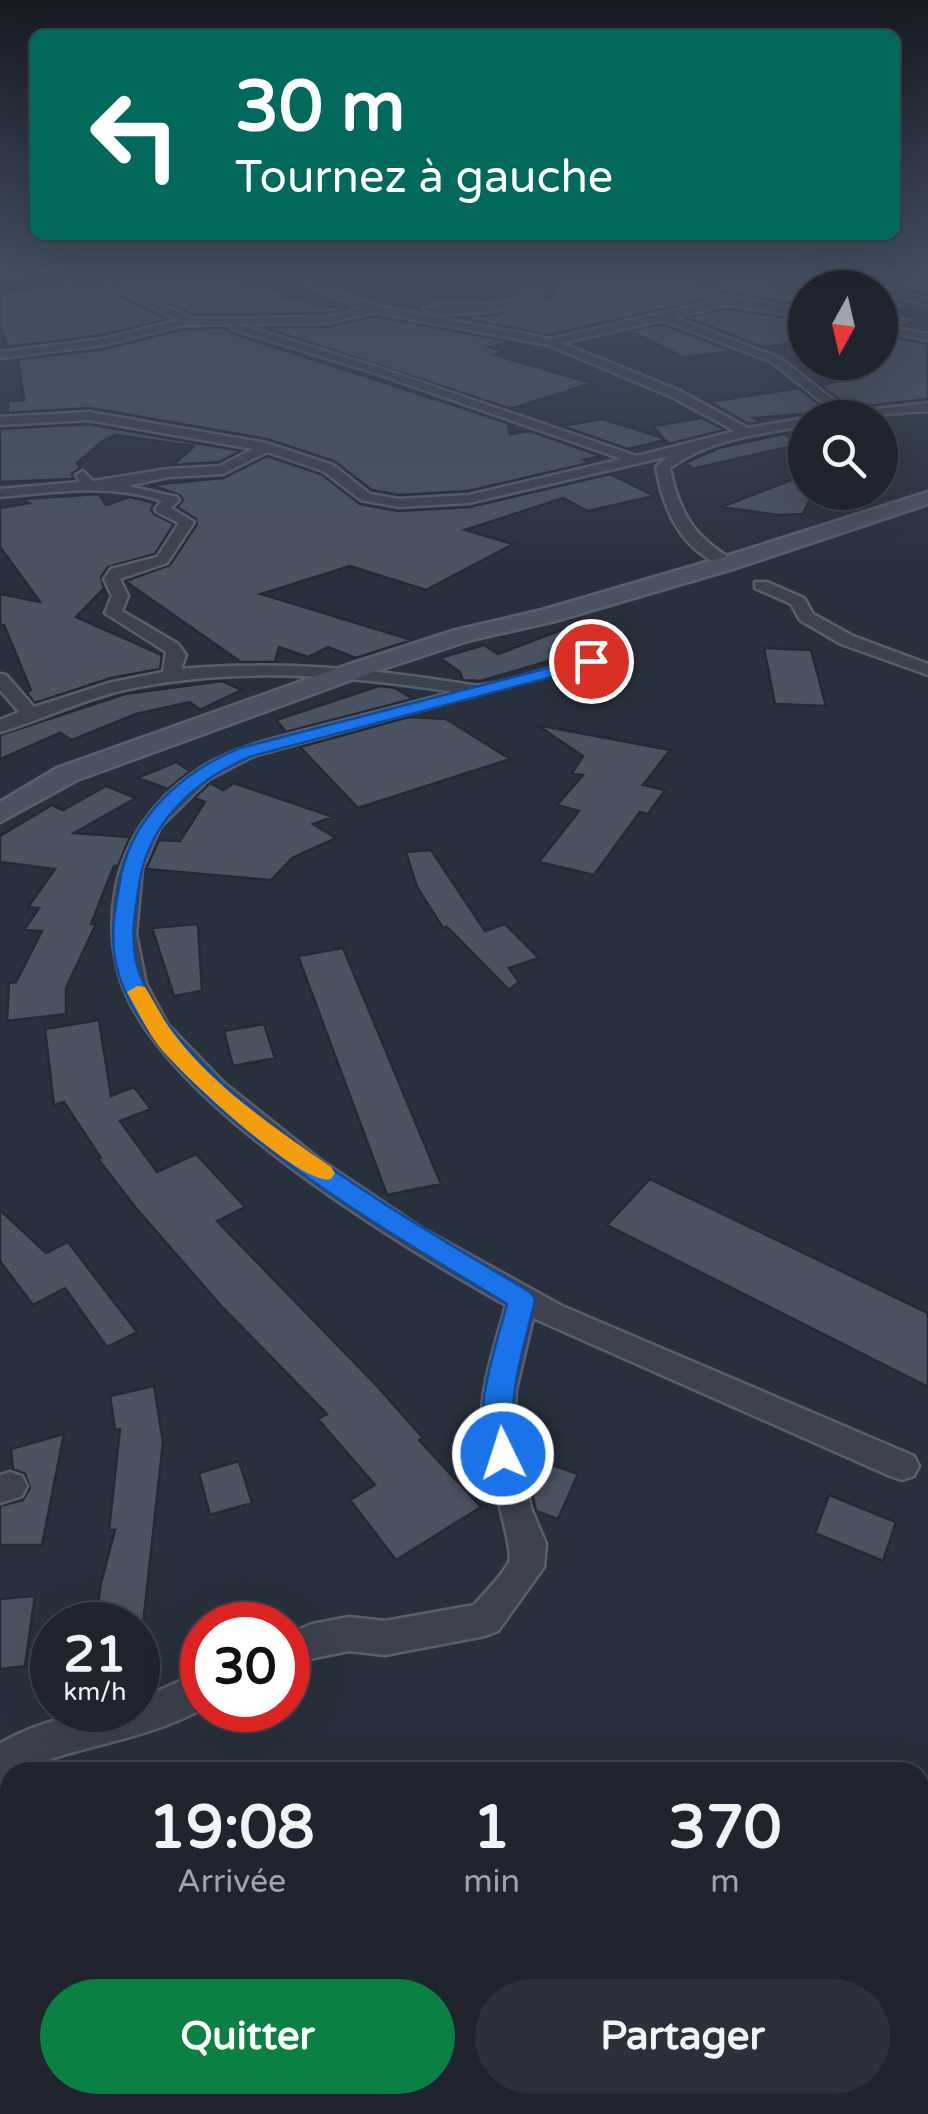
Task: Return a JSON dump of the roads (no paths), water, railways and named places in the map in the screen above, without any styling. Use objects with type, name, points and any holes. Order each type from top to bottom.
[{"type":"main road","points":[[0,814],[68,774],[356,670],[464,635],[546,616],[728,563],[928,498]]},
{"type":"street","points":[[379,372],[634,459]]},
{"type":"street","points":[[622,372],[676,394],[748,433]]},
{"type":"street","points":[[789,372],[821,400]]},
{"type":"street","points":[[898,410],[928,407]]},
{"type":"street","points":[[0,421],[89,416],[266,447],[328,468],[366,496],[399,503],[468,499],[788,425]]},
{"type":"street","points":[[722,440],[672,460],[663,468],[682,530],[704,550],[728,563]]},
{"type":"street","points":[[0,493],[160,473],[224,470],[266,447]]},
{"type":"street","points":[[87,481],[172,500],[162,509],[187,522],[162,560],[116,572],[112,579],[120,596],[113,613],[172,648],[177,655],[171,673]]},
{"type":"street","points":[[761,585],[798,601],[806,617],[847,640],[928,670]]},
{"type":"street","points":[[591,661],[246,752],[194,779],[151,824],[134,857],[123,922],[126,961],[140,1000],[167,1041],[279,1143],[375,1210],[522,1300],[902,1466]]},
{"type":"street","points":[[0,726],[93,692],[171,673],[275,668],[356,670],[474,690]]},
{"type":"street","points":[[0,679],[30,714]]},
{"type":"street","points":[[310,1641],[349,1634],[386,1638],[420,1634],[485,1619],[526,1567],[529,1544],[514,1508],[498,1427],[500,1390],[522,1300]]},
{"type":"street","points":[[8,1762],[40,1741],[120,1724],[180,1701]]}]
